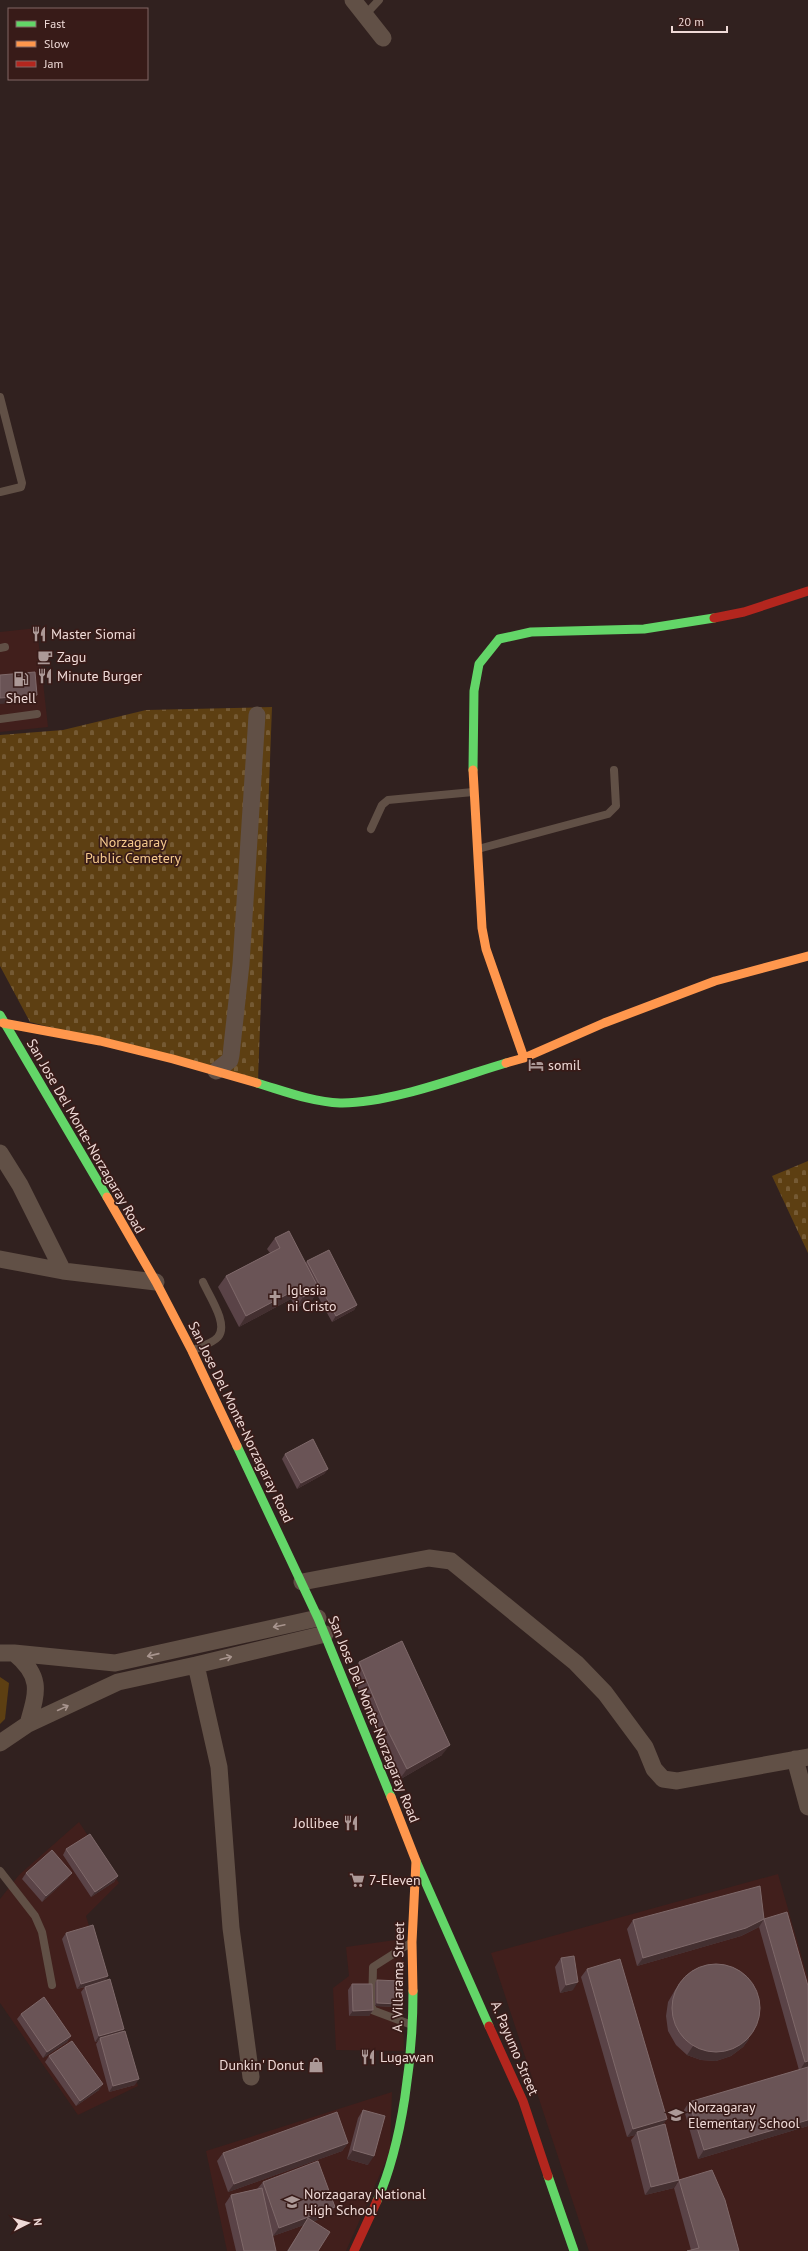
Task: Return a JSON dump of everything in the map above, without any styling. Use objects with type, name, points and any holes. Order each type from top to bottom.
[{"type":"street","points":[[353,0],[382,38]]},
{"type":"street","points":[[524,1058],[486,950],[482,928],[474,792],[474,690],[479,664],[490,648],[499,639],[510,635],[531,632],[644,629],[688,623],[744,612],[808,591]]},
{"type":"street","points":[[216,1071],[230,1060],[231,1055],[241,964],[257,714]]},
{"type":"street","points":[[2,1019],[100,1041],[216,1071],[311,1098],[340,1103],[363,1101],[397,1095],[524,1058],[604,1023],[715,981],[808,956]]},
{"type":"street","name":"San Jose Del Monte-Norzagaray Road","points":[[2,1019],[156,1282],[192,1350],[318,1618],[416,1861]]},
{"type":"street","points":[[0,1153],[20,1185],[63,1271]]},
{"type":"street","points":[[0,1259],[63,1271],[156,1282]]},
{"type":"street","points":[[302,1582],[429,1558],[451,1561],[576,1663],[605,1693],[645,1747],[654,1768],[663,1779],[677,1781],[802,1758],[808,1807]]},
{"type":"street","points":[[7,1653],[115,1663],[318,1618]]},
{"type":"street","points":[[0,1743],[28,1724],[118,1682],[324,1634]]},
{"type":"street","points":[[7,1653],[31,1671],[37,1691],[28,1724]]},
{"type":"street","points":[[196,1665],[219,1767],[231,1928],[251,2076]]},
{"type":"street","name":"A. Villarama Street","points":[[354,2251],[384,2185],[399,2134],[413,2025],[412,1942],[416,1861]]},
{"type":"street","name":"A. Payumo Street","points":[[416,1861],[523,2101],[574,2251]]},
{"type":"lane","points":[[365,15],[380,0]]},
{"type":"lane","points":[[0,397],[22,483],[21,487],[0,492]]},
{"type":"lane","points":[[0,719],[37,714]]},
{"type":"lane","points":[[477,849],[520,839],[608,814],[616,806],[614,770]]},
{"type":"lane","points":[[371,829],[382,805],[388,800],[474,792]]},
{"type":"lane","points":[[192,1350],[217,1338],[222,1329],[220,1319],[203,1282]]},
{"type":"lane","points":[[0,1871],[35,1916],[42,1932],[52,1985]]},
{"type":"lane","points":[[412,1942],[374,1967],[372,2010],[413,2025]]},
{"type":"shaded area","name":"Shell","points":[[37,628],[48,727],[0,732],[0,632]]},
{"type":"shaded area","points":[[79,1822],[119,1883],[86,1916],[138,2086],[78,2115],[0,2003],[0,1899],[19,1875]]},
{"type":"shaded area","name":"Norzagaray Elementary School","points":[[778,1874],[808,1979],[808,2251],[589,2251],[491,1953]]},
{"type":"shaded area","points":[[402,1939],[404,2051],[336,2050],[333,1988],[349,1976],[346,1947]]},
{"type":"shaded area","name":"Norzagaray National High School","points":[[392,2092],[390,2152],[346,2251],[227,2251],[206,2151]]},
{"type":"green space","name":"Norzagaray Public Cemetery","points":[[272,707],[258,1080],[30,1022],[0,966],[0,735],[63,730],[146,710]]},
{"type":"green space","points":[[808,1161],[808,1253],[772,1176]]},
{"type":"green space","points":[[0,1677],[9,1683],[5,1719],[0,1724]]},
{"type":"building","points":[[35,672],[37,695],[0,698],[0,675]]},
{"type":"building","points":[[289,1231],[319,1289],[303,1297],[299,1288],[246,1316],[226,1276],[280,1248],[275,1238]]},
{"type":"building","points":[[329,1250],[357,1305],[336,1316],[307,1261]]},
{"type":"building","points":[[313,1439],[328,1469],[301,1483],[285,1454]]},
{"type":"building","points":[[402,1641],[450,1745],[407,1769],[385,1725],[359,1662]]},
{"type":"building","points":[[90,1834],[118,1876],[95,1892],[66,1849]]},
{"type":"building","points":[[52,1850],[72,1873],[46,1896],[26,1873]]},
{"type":"building","points":[[760,1886],[764,1919],[746,1928],[643,1958],[633,1920]]},
{"type":"building","points":[[787,1912],[808,1986],[808,2061],[805,2062],[764,1919]]},
{"type":"building","points":[[93,1925],[108,1976],[81,1984],[66,1933]]},
{"type":"building","points":[[574,1956],[578,1982],[566,1985],[561,1958]]},
{"type":"building","points":[[620,1959],[667,2119],[633,2129],[587,1969]]},
{"type":"building","points":[[716,1964],[733,1967],[747,1977],[757,1991],[760,2008],[757,2025],[747,2039],[733,2049],[716,2052],[699,2049],[685,2039],[675,2025],[672,2008],[675,1991],[685,1977],[699,1967]]},
{"type":"building","points":[[110,1979],[124,2029],[99,2036],[85,1987]]},
{"type":"building","points":[[377,1980],[400,1981],[399,2004],[377,2003]]},
{"type":"building","points":[[352,1984],[372,1984],[373,2010],[353,2011]]},
{"type":"building","points":[[44,1997],[71,2036],[47,2052],[21,2014]]},
{"type":"building","points":[[125,2031],[139,2079],[113,2086],[100,2038]]},
{"type":"building","points":[[72,2041],[103,2084],[80,2101],[49,2056]]},
{"type":"building","points":[[808,2067],[808,2120],[704,2150],[689,2102]]},
{"type":"building","points":[[363,2110],[385,2116],[374,2156],[353,2150]]},
{"type":"building","points":[[337,2112],[348,2143],[234,2184],[223,2153]]},
{"type":"building","points":[[665,2124],[679,2180],[651,2187],[637,2132]]},
{"type":"building","points":[[318,2161],[335,2207],[279,2228],[263,2182]]},
{"type":"building","points":[[712,2170],[725,2200],[739,2251],[687,2251],[699,2248],[679,2180]]},
{"type":"building","points":[[262,2188],[276,2251],[244,2251],[231,2195]]},
{"type":"building","points":[[308,2218],[330,2232],[318,2251],[288,2251]]},
{"type":"traffic: fast","points":[[473,770],[474,691],[479,664],[499,639],[531,632],[644,629],[714,618]]},
{"type":"traffic: fast","points":[[0,1015],[107,1197]]},
{"type":"traffic: fast","points":[[257,1083],[319,1101],[340,1103],[359,1102],[380,1099],[423,1089],[506,1063]]},
{"type":"traffic: fast","points":[[237,1446],[318,1618],[391,1797]]},
{"type":"traffic: fast","points":[[416,1861],[489,2026]]},
{"type":"traffic: fast","points":[[377,2201],[394,2152],[405,2098],[411,2043],[413,1991]]},
{"type":"traffic: fast","points":[[548,2176],[574,2251]]},
{"type":"traffic: slow","points":[[473,770],[482,928],[486,949],[524,1058]]},
{"type":"traffic: slow","points":[[506,1063],[524,1058],[604,1023],[715,981],[808,956]]},
{"type":"traffic: slow","points":[[3,1023],[100,1041],[173,1059],[257,1083]]},
{"type":"traffic: slow","points":[[107,1197],[156,1282],[192,1351],[237,1446]]},
{"type":"traffic: slow","points":[[391,1797],[416,1861],[412,1942],[413,1991]]},
{"type":"traffic: jam","points":[[714,618],[744,612],[808,591]]},
{"type":"traffic: jam","points":[[489,2026],[523,2101],[548,2176]]},
{"type":"traffic: jam","points":[[354,2251],[377,2201]]},
{"type":"place","name":"Master Siomai","points":[[39,634]]},
{"type":"place","name":"Zagu","points":[[45,657]]},
{"type":"place","name":"Minute Burger","points":[[45,676]]},
{"type":"place","name":"Shell","points":[[21,679]]},
{"type":"place","name":"somil","points":[[536,1065]]},
{"type":"place","name":"Iglesia ni Cristo","points":[[275,1298]]},
{"type":"place","name":"Jollibee","points":[[351,1823]]},
{"type":"place","name":"7-Eleven","points":[[357,1880]]},
{"type":"place","name":"Lugawan","points":[[368,2057]]},
{"type":"place","name":"Dunkin' Donut","points":[[316,2065]]},
{"type":"place","name":"Norzagaray Elementary School","points":[[676,2115]]},
{"type":"place","name":"Norzagaray National High School","points":[[292,2202]]}]
